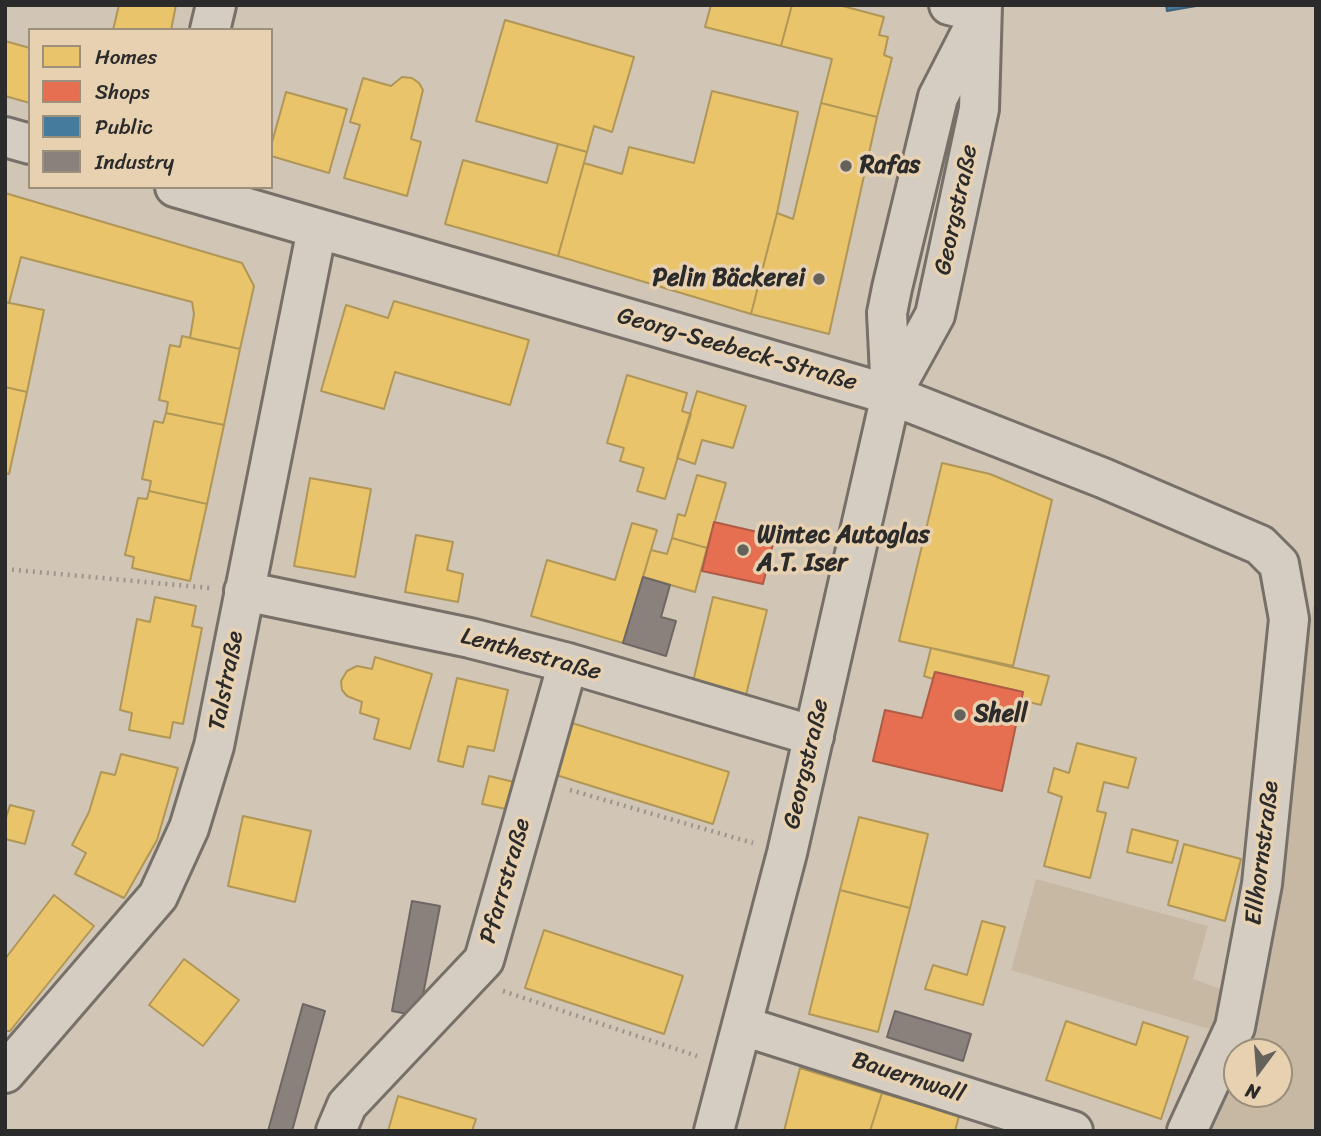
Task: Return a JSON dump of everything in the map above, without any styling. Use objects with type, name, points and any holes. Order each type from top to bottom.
[{"type":"street","points":[[210,28],[216,5]]},
{"type":"street","name":"Georgstraße","points":[[714,1131],[787,853],[891,395],[887,313],[892,288],[939,97],[971,8]]},
{"type":"street","points":[[5,137],[28,143]]},
{"type":"street","name":"Georg-Seebeck-Straße","points":[[182,189],[891,395],[1103,478],[1260,545],[1279,564]]},
{"type":"street","name":"Talstraße","points":[[5,1073],[158,896],[189,828],[214,747],[317,229]]},
{"type":"street","name":"Ellhornstraße","points":[[1187,1131],[1235,1027],[1262,884],[1289,620],[1279,564]]},
{"type":"street","name":"Lenthestraße","points":[[244,591],[470,638],[568,663],[814,736]]},
{"type":"street","name":"Pfarrstraße","points":[[336,1131],[346,1105],[484,960],[568,663]]},
{"type":"street","name":"Bauernwall","points":[[743,1026],[1073,1131]]},
{"type":"path","points":[[5,569],[244,591]]},
{"type":"path","points":[[535,779],[787,853]]},
{"type":"path","points":[[466,979],[732,1068]]},
{"type":"shaded area","points":[[1313,606],[1316,606],[1316,1131],[1203,1131],[1223,1085],[1223,1108],[1293,1108],[1293,1038],[1241,1038],[1272,890]]},
{"type":"shaded area","points":[[1036,879],[1208,926],[1193,979],[1227,991],[1216,1031],[1011,970]]},
{"type":"building: Homes","points":[[119,5],[176,5],[171,28],[113,28]]},
{"type":"building: Homes","points":[[711,5],[792,5],[781,46],[705,27]]},
{"type":"building: Homes","points":[[792,5],[839,5],[884,17],[879,35],[888,37],[884,55],[892,58],[877,117],[821,103],[832,59],[781,46]]},
{"type":"building: Homes","points":[[505,20],[634,57],[612,132],[594,126],[587,152],[476,121]]},
{"type":"building: Homes","points":[[5,41],[28,47],[28,102],[5,96]]},
{"type":"building: Homes","points":[[402,77],[412,78],[423,90],[411,139],[421,142],[407,196],[344,178],[360,125],[350,122],[363,78],[391,86]]},
{"type":"building: Homes","points":[[712,91],[798,112],[777,213],[751,314],[558,256],[584,163],[622,174],[629,147],[694,163]]},
{"type":"building: Homes","points":[[286,92],[347,109],[329,173],[273,157],[273,139]]},
{"type":"building: Homes","points":[[821,103],[877,117],[829,334],[751,314],[777,213],[793,219]]},
{"type":"building: Homes","points":[[558,144],[587,152],[558,256],[445,224],[463,160],[547,183]]},
{"type":"building: Homes","points":[[5,193],[242,263],[254,286],[240,349],[190,338],[194,314],[192,302],[21,257],[9,303],[5,302]]},
{"type":"building: Homes","points":[[394,301],[529,340],[510,405],[395,372],[384,409],[321,391],[346,305],[388,318]]},
{"type":"building: Homes","points":[[5,302],[44,310],[27,392],[5,387]]},
{"type":"building: Homes","points":[[182,336],[240,349],[224,425],[166,413],[168,402],[159,400],[170,345],[180,347]]},
{"type":"building: Homes","points":[[627,375],[687,393],[682,411],[691,414],[665,499],[637,491],[644,468],[620,461],[624,448],[607,443]]},
{"type":"building: Homes","points":[[5,387],[27,392],[9,474],[5,473]]},
{"type":"building: Homes","points":[[697,391],[746,406],[733,448],[702,440],[695,464],[677,458]]},
{"type":"building: Homes","points":[[166,413],[224,425],[207,504],[149,491],[151,481],[142,479],[154,421],[163,423]]},
{"type":"building: Homes","points":[[942,463],[990,474],[1052,500],[1013,666],[899,641]]},
{"type":"building: Homes","points":[[697,475],[726,483],[707,548],[672,538],[678,514],[685,516]]},
{"type":"building: Homes","points":[[310,478],[371,489],[355,577],[294,566]]},
{"type":"building: Homes","points":[[149,491],[207,504],[190,581],[132,568],[134,557],[125,555],[138,498],[147,499]]},
{"type":"building: Homes","points":[[632,523],[657,530],[623,643],[531,616],[547,560],[615,580]]},
{"type":"building: Homes","points":[[416,535],[453,542],[447,570],[463,574],[458,602],[405,592]]},
{"type":"building: Homes","points":[[672,538],[707,548],[695,592],[643,577],[651,550],[667,554]]},
{"type":"building: Homes","points":[[155,597],[196,606],[192,626],[202,628],[183,724],[173,722],[170,738],[129,730],[132,713],[120,710],[137,619],[150,622]]},
{"type":"building: Homes","points":[[713,597],[767,610],[745,699],[692,686]]},
{"type":"building: Homes","points":[[931,648],[1049,676],[1041,705],[1021,700],[1023,692],[935,672],[933,679],[924,676]]},
{"type":"building: Homes","points":[[375,657],[432,674],[410,749],[374,739],[379,719],[360,713],[362,702],[347,696],[342,690],[341,681],[347,671],[357,666],[372,669]]},
{"type":"building: Homes","points":[[457,678],[508,690],[494,751],[468,746],[463,767],[438,761]]},
{"type":"building: Homes","points":[[569,722],[729,772],[713,824],[553,774]]},
{"type":"building: Homes","points":[[1077,743],[1136,758],[1128,788],[1104,782],[1097,811],[1106,813],[1090,878],[1044,866],[1062,797],[1048,792],[1054,768],[1069,773]]},
{"type":"building: Homes","points":[[121,754],[178,768],[157,840],[124,898],[75,874],[86,853],[72,845],[89,812],[101,772],[115,775]]},
{"type":"building: Homes","points":[[489,776],[518,783],[511,810],[482,804]]},
{"type":"building: Homes","points":[[10,805],[34,811],[25,844],[5,839],[5,821]]},
{"type":"building: Homes","points":[[243,816],[311,831],[295,902],[228,886]]},
{"type":"building: Homes","points":[[859,817],[928,834],[910,908],[840,890]]},
{"type":"building: Homes","points":[[1132,829],[1178,841],[1172,863],[1127,852]]},
{"type":"building: Homes","points":[[1184,844],[1241,859],[1225,921],[1168,905]]},
{"type":"building: Homes","points":[[840,890],[910,908],[878,1032],[809,1014]]},
{"type":"building: Homes","points":[[54,895],[94,926],[10,1031],[5,1031],[5,959]]},
{"type":"building: Homes","points":[[982,921],[1005,927],[983,1005],[925,989],[933,965],[967,975]]},
{"type":"building: Homes","points":[[544,930],[683,976],[664,1034],[525,988]]},
{"type":"building: Homes","points":[[184,959],[239,1000],[203,1046],[149,1005]]},
{"type":"building: Homes","points":[[1066,1021],[1136,1045],[1143,1022],[1188,1037],[1161,1119],[1046,1080]]},
{"type":"building: Homes","points":[[800,1068],[882,1093],[870,1131],[784,1131]]},
{"type":"building: Homes","points":[[882,1093],[959,1116],[955,1131],[870,1131]]},
{"type":"building: Homes","points":[[398,1096],[476,1119],[472,1131],[388,1131]]},
{"type":"building: Shops","points":[[714,522],[775,536],[763,584],[702,571]]},
{"type":"building: Shops","points":[[935,672],[1023,692],[1002,791],[873,761],[885,710],[922,718]]},
{"type":"building: Public","points":[[1166,5],[1202,5],[1167,11]]},
{"type":"building: Industry","points":[[643,577],[670,585],[661,617],[676,621],[666,656],[623,643]]},
{"type":"building: Industry","points":[[412,901],[440,906],[419,1016],[392,1011]]},
{"type":"building: Industry","points":[[303,1004],[325,1011],[292,1131],[268,1131]]},
{"type":"building: Industry","points":[[895,1011],[971,1034],[963,1061],[887,1037]]},
{"type":"place","name":"Rafas","points":[[846,166]]},
{"type":"place","name":"Pelin Bäckerei","points":[[819,279]]},
{"type":"place","name":"Wintec Autoglas A.T. Iser","points":[[743,550]]},
{"type":"place","name":"Shell","points":[[960,715]]}]
